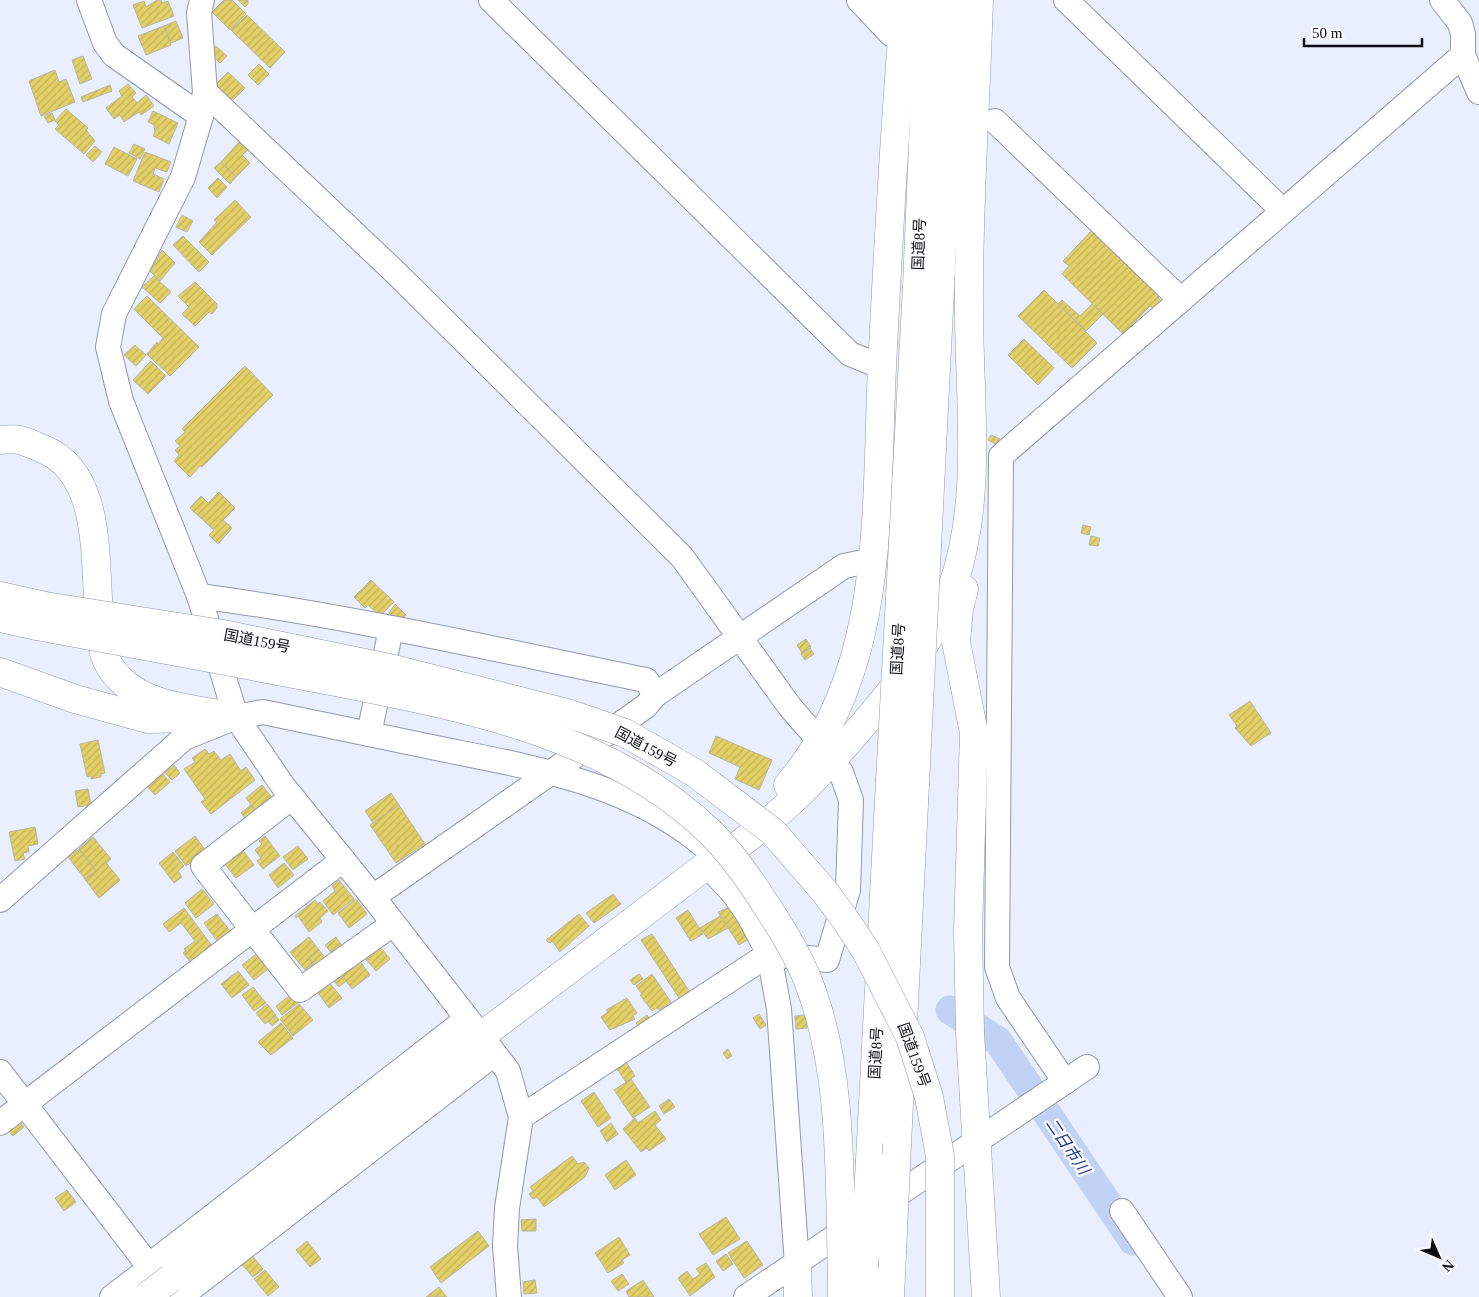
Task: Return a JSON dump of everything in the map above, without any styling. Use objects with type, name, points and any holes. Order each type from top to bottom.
[{"type":"highway","name":"国道8号","points":[[863,1297],[849,1281],[870,1160],[903,783],[929,288],[953,0]]},
{"type":"highway","points":[[980,0],[982,120],[968,308],[970,495],[973,542],[959,609],[956,642],[974,733],[968,932],[975,1141],[986,1297]]},
{"type":"highway","points":[[146,1297],[168,1285],[776,800],[803,768],[831,724],[854,664],[874,560],[882,367],[903,36],[897,3]]},
{"type":"highway","name":"国道8号","points":[[897,3],[929,288]]},
{"type":"highway","points":[[0,440],[16,437],[59,455],[78,478],[88,505],[93,534],[96,588],[104,658],[119,678],[144,698],[236,717]]},
{"type":"highway","points":[[705,855],[738,847],[789,806],[826,768],[902,679],[936,626],[954,584],[970,495]]},
{"type":"highway","name":"国道159号","points":[[0,596],[41,616],[476,712],[560,738],[613,763],[674,801],[711,833],[750,879],[791,944],[808,982],[824,1034],[832,1079],[849,1281]]},
{"type":"highway","name":"国道159号","points":[[0,618],[41,616],[223,634],[385,667],[567,713],[625,733],[688,768],[765,826],[826,892],[866,951],[910,1037],[928,1097],[940,1156],[940,1297]]},
{"type":"highway","points":[[0,672],[75,699],[148,719],[236,717]]},
{"type":"highway","name":"国道8号","points":[[890,1297],[897,1144],[903,783]]},
{"type":"highway","points":[[797,1264],[798,1297]]},
{"type":"street","points":[[89,0],[105,43],[114,55],[201,116]]},
{"type":"street","points":[[202,0],[200,13],[205,92],[201,116],[183,176],[114,314],[108,347],[121,401],[199,596],[236,717],[292,797],[373,897],[508,1071],[521,1117],[507,1208],[505,1246],[509,1297]]},
{"type":"street","points":[[491,0],[850,354],[882,367]]},
{"type":"street","points":[[859,0],[891,34],[903,36]]},
{"type":"street","points":[[1066,0],[1283,211]]},
{"type":"street","points":[[1442,0],[1460,23],[1464,34],[1463,55],[1479,92]]},
{"type":"street","points":[[1057,1088],[1008,998],[997,966],[1001,456],[1463,55]]},
{"type":"street","points":[[205,92],[396,273],[675,550],[741,636],[790,707],[810,730]]},
{"type":"street","points":[[982,120],[995,109],[1032,144],[1029,155],[1181,300]]},
{"type":"street","points":[[373,897],[554,772],[646,706],[655,695],[844,566],[874,560]]},
{"type":"street","points":[[199,596],[261,604],[646,680],[655,695]]},
{"type":"street","points":[[369,734],[391,629]]},
{"type":"street","points":[[0,900],[184,738],[236,717],[263,712],[554,772],[613,792],[666,817],[705,855],[749,916],[769,954],[779,1009],[797,1264]]},
{"type":"street","points":[[521,1117],[769,954],[828,960],[848,890],[851,800],[841,772]]},
{"type":"street","points":[[292,797],[203,866],[300,990],[393,924]]},
{"type":"street","points":[[0,1123],[343,860]]},
{"type":"street","points":[[112,1297],[168,1285],[261,1207],[480,1037]]},
{"type":"street","points":[[168,1285],[261,1207],[480,1037]]},
{"type":"street","points":[[746,1297],[1087,1067]]},
{"type":"street","points":[[0,1072],[168,1285]]},
{"type":"street","points":[[1122,1211],[1180,1297]]},
{"type":"building","points":[[157,0],[161,0],[162,3],[168,1],[174,16],[142,28],[133,5],[144,1],[146,7]]},
{"type":"building","points":[[224,0],[232,0],[246,14],[230,30],[212,12]]},
{"type":"building","points":[[238,0],[248,0],[248,4],[245,7]]},
{"type":"building","points":[[247,15],[285,52],[270,68],[231,30]]},
{"type":"building","points":[[176,21],[183,38],[171,43],[164,26]]},
{"type":"building","points":[[164,26],[171,45],[146,55],[138,36]]},
{"type":"building","points":[[216,46],[227,56],[220,63],[210,54]]},
{"type":"building","points":[[83,56],[92,79],[80,84],[72,60]]},
{"type":"building","points":[[259,64],[269,74],[258,85],[248,75]]},
{"type":"building","points":[[55,70],[59,82],[66,79],[75,102],[41,116],[29,81]]},
{"type":"building","points":[[228,72],[245,88],[232,101],[215,85]]},
{"type":"building","points":[[128,84],[136,93],[132,97],[137,103],[146,95],[154,106],[141,115],[139,112],[124,122],[120,115],[114,119],[106,108],[122,96],[119,91]]},
{"type":"building","points":[[110,85],[112,91],[83,102],[81,97]]},
{"type":"building","points":[[66,109],[88,128],[86,130],[95,141],[84,154],[55,129],[59,125],[55,121]]},
{"type":"building","points":[[153,111],[178,123],[169,144],[153,136],[155,132],[154,125],[148,122]]},
{"type":"building","points":[[52,113],[55,120],[48,123],[44,116]]},
{"type":"building","points":[[239,142],[248,150],[242,155],[250,163],[236,177],[221,162]]},
{"type":"building","points":[[134,144],[145,149],[140,159],[129,153]]},
{"type":"building","points":[[95,146],[102,152],[93,162],[86,155]]},
{"type":"building","points":[[114,147],[137,159],[128,176],[105,164]]},
{"type":"building","points":[[145,152],[171,162],[167,172],[155,168],[153,174],[164,179],[159,192],[133,181]]},
{"type":"building","points":[[221,162],[236,177],[230,184],[214,168]]},
{"type":"building","points":[[218,178],[227,187],[217,198],[208,188]]},
{"type":"building","points":[[235,200],[251,217],[212,255],[199,242],[217,222],[214,220]]},
{"type":"building","points":[[182,215],[193,221],[187,232],[176,227]]},
{"type":"building","points":[[1093,229],[1161,295],[1158,298],[1161,301],[1153,309],[1150,306],[1123,334],[1062,274],[1069,266],[1063,261]]},
{"type":"building","points":[[183,236],[209,262],[199,272],[173,245]]},
{"type":"building","points":[[162,250],[175,263],[160,281],[150,271]]},
{"type":"building","points":[[154,276],[171,292],[160,303],[142,287]]},
{"type":"building","points":[[195,282],[217,304],[217,308],[212,314],[209,312],[195,326],[182,314],[189,307],[178,296]]},
{"type":"building","points":[[1044,290],[1097,343],[1072,368],[1018,316]]},
{"type":"building","points":[[147,296],[199,347],[170,376],[147,354],[163,338],[134,309]]},
{"type":"building","points":[[1062,300],[1080,316],[1092,304],[1103,314],[1086,331],[1058,304]]},
{"type":"building","points":[[1024,339],[1054,368],[1038,385],[1008,355]]},
{"type":"building","points":[[135,345],[146,355],[136,366],[124,355]]},
{"type":"building","points":[[151,361],[166,376],[148,394],[133,380]]},
{"type":"building","points":[[245,366],[273,395],[190,477],[174,461],[179,455],[175,450],[180,446],[175,441],[185,432],[182,429]]},
{"type":"building","points":[[991,435],[1000,439],[995,444],[988,440]]},
{"type":"building","points":[[219,492],[235,508],[223,520],[232,528],[218,544],[209,535],[214,530],[190,508],[201,496],[208,503]]},
{"type":"building","points":[[219,492],[235,508],[223,520],[232,528],[218,544],[209,535],[214,530],[190,508],[201,496],[208,503]]},
{"type":"building","points":[[1083,525],[1091,527],[1089,535],[1081,533]]},
{"type":"building","points":[[1091,536],[1100,538],[1098,546],[1089,545]]},
{"type":"building","points":[[371,580],[394,602],[380,616],[368,605],[365,608],[354,597]]},
{"type":"building","points":[[395,604],[406,615],[399,622],[389,613]]},
{"type":"building","points":[[806,639],[811,647],[802,653],[797,645]]},
{"type":"building","points":[[810,648],[814,654],[805,660],[801,654]]},
{"type":"building","points":[[1250,701],[1271,733],[1251,746],[1235,728],[1237,726],[1229,715]]},
{"type":"building","points":[[716,736],[772,760],[759,790],[735,779],[740,767],[709,753]]},
{"type":"building","points":[[98,740],[105,773],[101,774],[101,777],[91,779],[91,776],[87,777],[80,744]]},
{"type":"building","points":[[205,749],[209,754],[214,751],[221,760],[230,754],[241,771],[246,767],[255,780],[211,814],[201,802],[205,799],[184,769],[195,762],[192,758]]},
{"type":"building","points":[[174,765],[180,773],[172,780],[165,773]]},
{"type":"building","points":[[160,771],[170,782],[155,795],[145,784]]},
{"type":"building","points":[[262,785],[274,800],[258,814],[246,798]]},
{"type":"building","points":[[88,789],[91,805],[78,807],[75,791]]},
{"type":"building","points":[[391,793],[399,805],[373,823],[365,811]]},
{"type":"building","points":[[251,805],[259,816],[249,823],[241,813]]},
{"type":"building","points":[[399,805],[425,844],[396,863],[370,825]]},
{"type":"building","points":[[35,827],[38,844],[28,846],[29,852],[23,853],[25,859],[15,861],[9,832]]},
{"type":"building","points":[[195,836],[206,851],[186,866],[175,851]]},
{"type":"building","points":[[265,836],[280,856],[263,869],[257,861],[261,858],[255,850],[262,844],[259,841]]},
{"type":"building","points":[[93,837],[111,859],[106,863],[120,880],[99,898],[85,879],[96,871],[79,849]]},
{"type":"building","points":[[93,837],[111,859],[106,863],[120,880],[99,898],[85,879],[96,871],[79,849]]},
{"type":"building","points":[[298,846],[308,859],[293,870],[283,857]]},
{"type":"building","points":[[79,849],[96,871],[85,879],[68,857]]},
{"type":"building","points":[[242,849],[254,865],[236,878],[224,863]]},
{"type":"building","points":[[173,852],[184,866],[178,871],[182,877],[174,883],[159,863]]},
{"type":"building","points":[[284,863],[294,875],[278,888],[269,875]]},
{"type":"building","points":[[339,880],[354,899],[333,915],[323,901],[335,891],[332,886]]},
{"type":"building","points":[[202,889],[214,904],[196,918],[185,903]]},
{"type":"building","points":[[613,894],[621,904],[594,923],[586,913]]},
{"type":"building","points":[[356,899],[367,914],[349,928],[338,913]]},
{"type":"building","points":[[315,900],[318,904],[320,902],[328,911],[320,918],[322,922],[309,932],[298,916],[296,918],[295,916]]},
{"type":"building","points":[[733,906],[752,937],[739,945],[718,912]]},
{"type":"building","points":[[184,908],[212,946],[193,959],[196,963],[193,965],[183,953],[186,951],[184,949],[195,941],[181,923],[169,932],[163,924]]},
{"type":"building","points":[[688,910],[703,934],[691,941],[676,918]]},
{"type":"building","points":[[217,914],[233,935],[220,945],[204,923]]},
{"type":"building","points":[[579,914],[589,926],[560,952],[552,941],[549,943],[546,940]]},
{"type":"building","points":[[720,916],[728,928],[708,939],[700,928]]},
{"type":"building","points":[[652,934],[691,994],[681,1001],[641,940]]},
{"type":"building","points":[[309,937],[319,950],[309,958],[313,964],[305,970],[290,952]]},
{"type":"building","points":[[336,937],[343,947],[333,955],[325,945]]},
{"type":"building","points":[[377,943],[390,959],[376,971],[364,957]]},
{"type":"building","points":[[319,950],[327,960],[317,968],[309,958]]},
{"type":"building","points":[[256,954],[268,969],[254,980],[242,965]]},
{"type":"building","points":[[359,960],[370,975],[352,989],[341,974]]},
{"type":"building","points":[[238,971],[249,985],[232,998],[221,984]]},
{"type":"building","points":[[338,971],[346,981],[339,987],[333,980]]},
{"type":"building","points":[[639,974],[643,979],[634,985],[630,980]]},
{"type":"building","points":[[652,974],[671,1002],[659,1010],[657,1008],[652,1011],[636,986]]},
{"type":"building","points":[[328,981],[342,998],[329,1008],[316,990]]},
{"type":"building","points":[[253,987],[266,1003],[254,1011],[242,995]]},
{"type":"building","points":[[293,993],[299,1002],[282,1015],[276,1006]]},
{"type":"building","points":[[627,998],[637,1013],[633,1016],[635,1019],[610,1030],[601,1017],[608,1012],[606,1010]]},
{"type":"building","points":[[267,1004],[276,1015],[265,1024],[256,1013]]},
{"type":"building","points":[[299,1004],[313,1020],[293,1036],[280,1019]]},
{"type":"building","points":[[759,1014],[766,1025],[760,1029],[753,1018]]},
{"type":"building","points":[[647,1015],[652,1022],[641,1030],[636,1023]]},
{"type":"building","points":[[805,1015],[807,1028],[796,1029],[795,1016]]},
{"type":"building","points":[[276,1016],[279,1020],[272,1026],[268,1021]]},
{"type":"building","points":[[281,1023],[293,1038],[271,1055],[258,1042]]},
{"type":"building","points":[[728,1049],[732,1056],[727,1059],[723,1053]]},
{"type":"building","points":[[625,1060],[635,1076],[626,1082],[615,1066]]},
{"type":"building","points":[[631,1079],[650,1107],[633,1118],[614,1090]]},
{"type":"building","points":[[594,1092],[611,1118],[598,1127],[581,1101]]},
{"type":"building","points":[[669,1099],[675,1107],[664,1114],[659,1106]]},
{"type":"building","points":[[655,1111],[661,1120],[655,1125],[666,1139],[649,1151],[647,1148],[641,1152],[623,1129],[635,1118],[638,1123]]},
{"type":"building","points":[[19,1120],[24,1127],[13,1136],[7,1129]]},
{"type":"building","points":[[611,1123],[618,1134],[607,1142],[600,1131]]},
{"type":"building","points":[[572,1156],[578,1164],[584,1162],[589,1168],[585,1177],[544,1207],[537,1197],[533,1199],[529,1194],[533,1191],[530,1187]]},
{"type":"building","points":[[626,1160],[636,1175],[615,1190],[605,1175]]},
{"type":"building","points":[[67,1190],[76,1202],[64,1211],[55,1198]]},
{"type":"building","points":[[726,1217],[740,1239],[713,1255],[699,1234]]},
{"type":"building","points":[[536,1219],[536,1231],[522,1231],[521,1220]]},
{"type":"building","points":[[478,1231],[489,1246],[441,1283],[430,1267]]},
{"type":"building","points":[[619,1237],[630,1255],[622,1260],[624,1263],[608,1273],[595,1253]]},
{"type":"building","points":[[307,1241],[321,1259],[310,1267],[296,1250]]},
{"type":"building","points":[[747,1241],[763,1265],[744,1278],[728,1253]]},
{"type":"building","points":[[250,1253],[263,1269],[253,1277],[239,1261]]},
{"type":"building","points":[[726,1254],[733,1264],[723,1271],[716,1261]]},
{"type":"building","points":[[706,1263],[715,1277],[690,1296],[678,1278],[687,1271],[693,1279],[700,1274],[696,1269]]},
{"type":"building","points":[[265,1270],[279,1287],[268,1296],[254,1279]]},
{"type":"building","points":[[622,1274],[629,1284],[618,1291],[611,1281]]},
{"type":"building","points":[[535,1280],[537,1293],[524,1294],[523,1282]]},
{"type":"building","points":[[643,1280],[654,1297],[629,1297],[626,1291]]},
{"type":"building","points":[[439,1287],[447,1297],[426,1297]]},
{"type":"waterway","name":"二日市川","points":[[950,1010],[998,1041],[1133,1241]]}]
